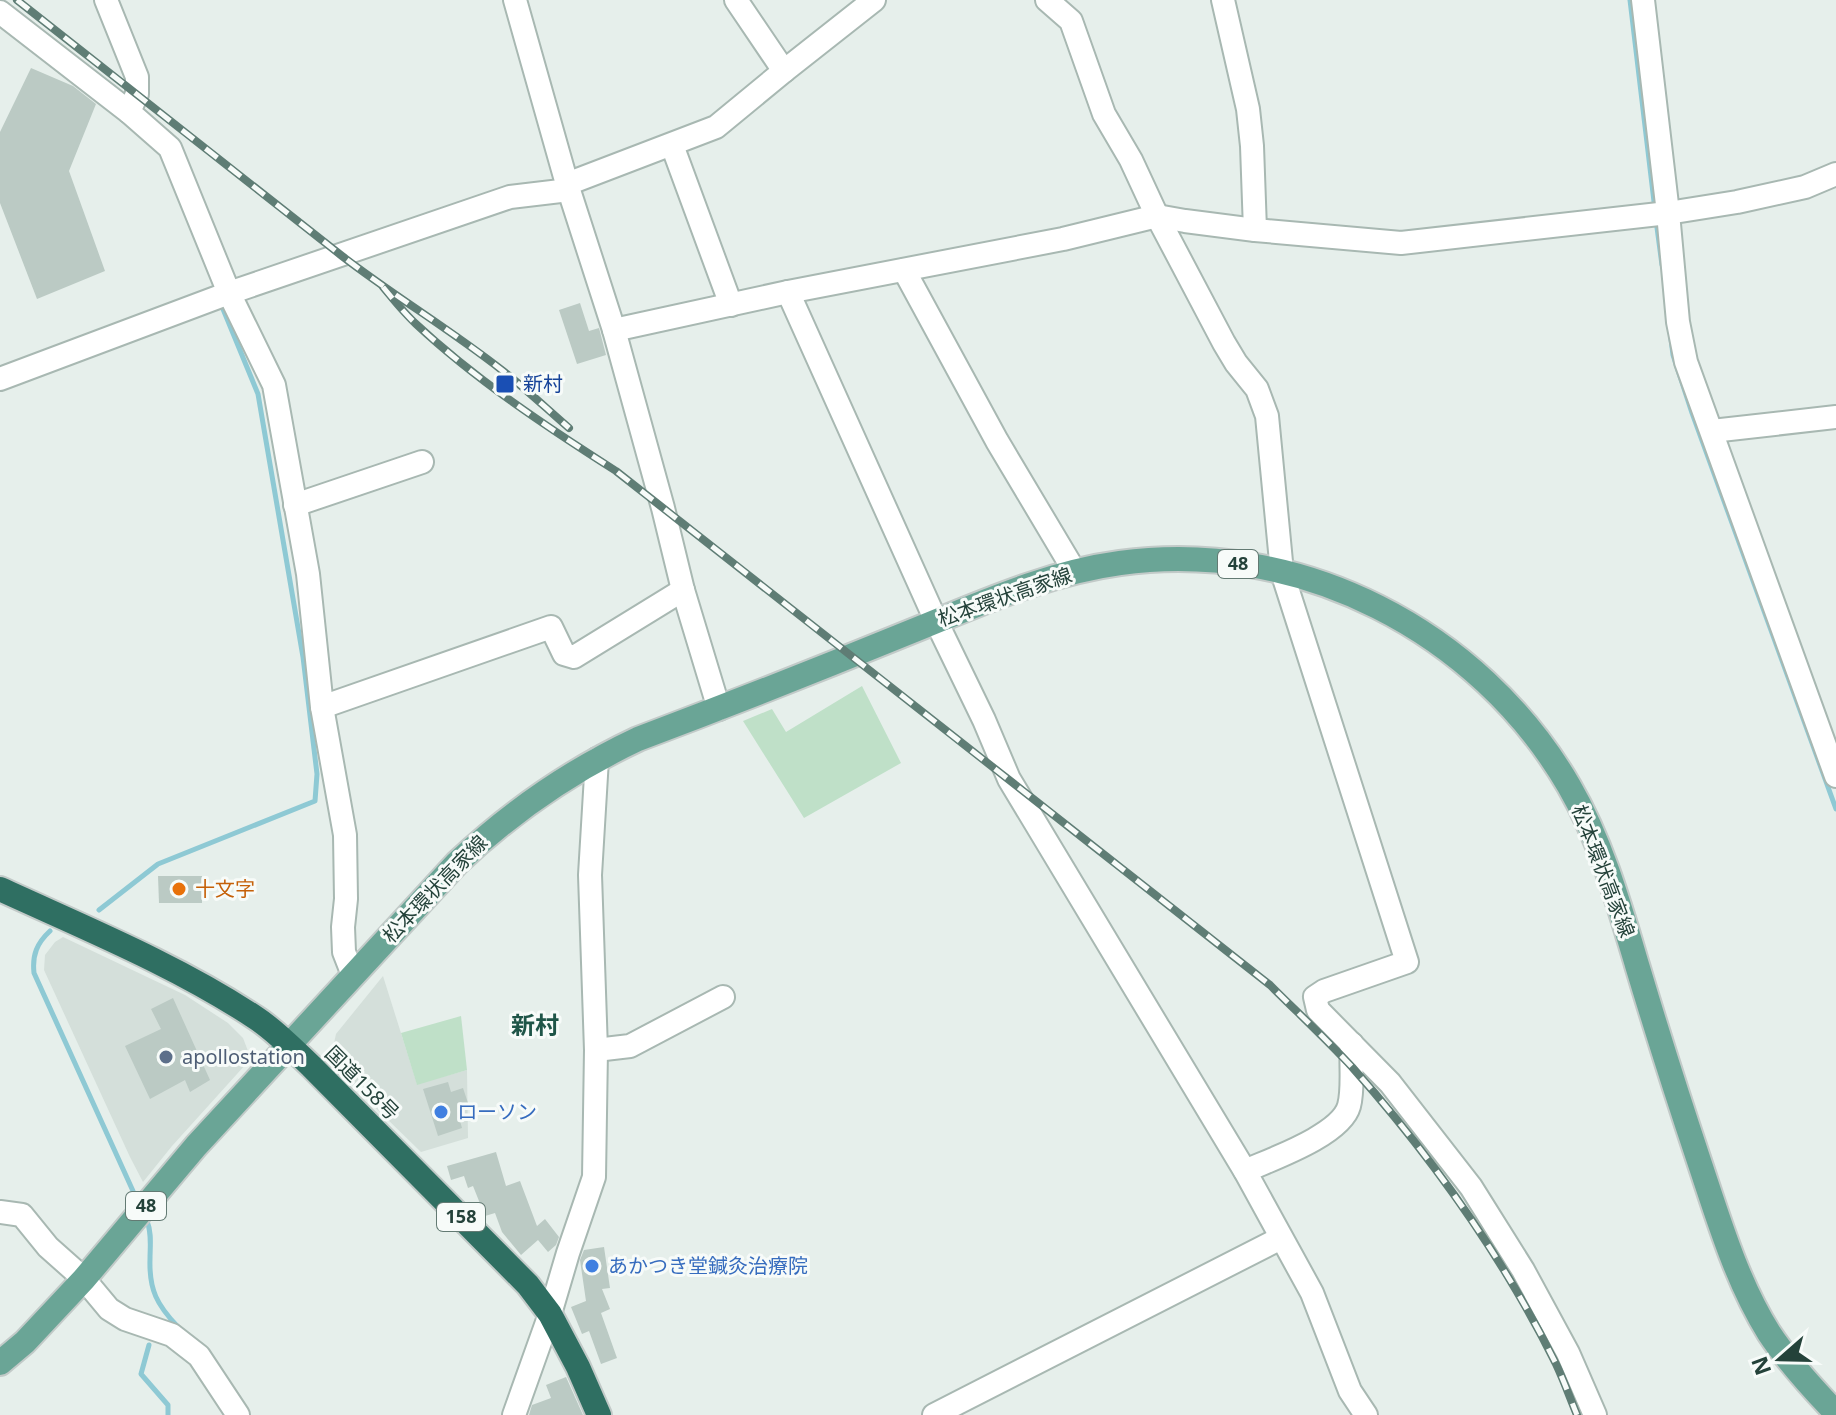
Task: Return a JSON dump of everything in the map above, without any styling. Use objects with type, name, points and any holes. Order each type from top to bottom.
[{"type":"highway","name":"国道158号","points":[[0,889],[159,963],[258,1019],[289,1045],[528,1285],[550,1314],[599,1415]]},
{"type":"main road","name":"松本環状高家線","points":[[0,1363],[25,1342],[84,1279],[196,1146],[457,863],[490,832],[561,781],[638,739],[1033,584],[1121,563],[1197,560],[1255,566],[1356,595],[1417,629],[1452,654],[1493,688],[1530,727],[1585,816],[1602,856],[1663,1054],[1745,1287],[1769,1333],[1800,1374],[1836,1413]]},
{"type":"street","points":[[106,0],[137,77],[137,94],[129,112]]},
{"type":"street","points":[[515,0],[568,187],[614,330],[683,590],[719,709]]},
{"type":"street","points":[[736,0],[784,71]]},
{"type":"street","points":[[0,379],[229,293],[510,197],[568,187],[716,127],[874,0]]},
{"type":"street","points":[[1047,0],[1071,21],[1104,114],[1131,160],[1224,343],[1257,389],[1267,416],[1282,572],[1407,962],[1324,991],[1315,997],[1318,1010],[1390,1083],[1471,1187],[1523,1270],[1568,1353],[1595,1415]]},
{"type":"street","points":[[1223,0],[1248,109],[1255,230]]},
{"type":"street","points":[[1643,0],[1678,322],[1686,362],[1836,776]]},
{"type":"street","points":[[0,12],[129,112],[170,148],[229,293],[274,385],[308,574],[322,707],[345,835],[344,952],[353,975]]},
{"type":"street","points":[[672,145],[731,305]]},
{"type":"street","points":[[614,330],[788,292],[1063,239],[1157,216],[1255,230],[1401,243],[1668,213],[1805,187],[1836,174]]},
{"type":"street","points":[[904,270],[997,441],[1075,572]]},
{"type":"street","points":[[788,292],[1009,779],[1245,1171],[1312,1293],[1350,1391],[1366,1415]]},
{"type":"street","points":[[1712,431],[1836,417]]},
{"type":"street","points":[[295,505],[422,462]]},
{"type":"street","points":[[322,707],[551,627],[564,654],[574,657],[683,590]]},
{"type":"street","points":[[514,1415],[594,1177],[596,1050],[590,875],[597,759]]},
{"type":"street","points":[[596,1050],[630,1046],[723,997]]},
{"type":"street","points":[[1245,1171],[1320,1137],[1341,1119],[1348,1108],[1352,1044]]},
{"type":"street","points":[[0,1212],[22,1215],[48,1247],[84,1279],[109,1309],[125,1319],[172,1335],[199,1356],[238,1415]]},
{"type":"street","points":[[934,1415],[1281,1238]]},
{"type":"shaded area","name":"apollostation","points":[[63,937],[185,995],[228,1023],[243,1038],[248,1051],[246,1064],[143,1182],[44,970],[45,955]]},
{"type":"shaded area","points":[[383,976],[417,1084],[467,1070],[468,1138],[421,1152],[344,1077],[336,1065],[332,1052],[336,1034]]},
{"type":"green space","points":[[862,686],[901,763],[804,818],[743,721],[772,709],[786,732]]},
{"type":"green space","points":[[461,1016],[467,1070],[417,1085],[401,1033]]},
{"type":"building","points":[[31,68],[73,86],[96,104],[69,171],[105,271],[37,299],[0,203],[0,132]]},
{"type":"building","points":[[580,303],[589,331],[599,328],[606,355],[577,364],[559,310]]},
{"type":"building","points":[[158,876],[202,876],[202,903],[159,903]]},
{"type":"building","points":[[173,998],[210,1080],[190,1092],[185,1080],[150,1099],[125,1046],[161,1029],[151,1009]]},
{"type":"building","points":[[448,1082],[451,1092],[463,1088],[469,1106],[457,1110],[462,1128],[438,1136],[423,1089]]},
{"type":"building","points":[[496,1152],[506,1186],[520,1181],[537,1226],[545,1219],[559,1237],[548,1252],[538,1240],[521,1255],[502,1232],[495,1213],[485,1216],[473,1186],[468,1188],[464,1176],[451,1180],[447,1166]]},
{"type":"building","points":[[604,1247],[610,1288],[602,1289],[610,1309],[601,1313],[617,1358],[601,1364],[589,1331],[582,1334],[571,1307],[586,1301],[580,1260],[584,1250]]},
{"type":"building","points":[[566,1377],[583,1415],[529,1415],[532,1405],[551,1398],[546,1385]]},
{"type":"waterway","points":[[1630,0],[1655,210]]},
{"type":"waterway","points":[[1656,220],[1662,265]]},
{"type":"waterway","points":[[99,910],[158,864],[315,801],[317,774],[303,657],[258,394],[223,309]]},
{"type":"waterway","points":[[1671,339],[1673,355],[1692,413],[1836,809]]},
{"type":"waterway","points":[[50,931],[36,950],[34,973],[133,1191]]},
{"type":"waterway","points":[[147,1221],[153,1288],[160,1304],[178,1327]]},
{"type":"waterway","points":[[149,1345],[141,1374],[168,1405],[168,1415]]},
{"type":"railway","points":[[17,0],[342,256],[503,371],[569,428]]},
{"type":"railway","points":[[383,287],[412,320],[487,384],[616,471],[1270,985],[1352,1067],[1410,1136],[1464,1209],[1535,1324],[1577,1415]]},
{"type":"place","name":"新村","points":[[505,384]]},
{"type":"place","name":"十文字","points":[[179,889]]},
{"type":"place","name":"apollostation","points":[[166,1057]]},
{"type":"place","name":"ローソン","points":[[441,1112]]},
{"type":"place","name":"あかつき堂鍼灸治療院","points":[[592,1266]]},
{"type":"district","name":"新村","points":[[535,1026]]}]
